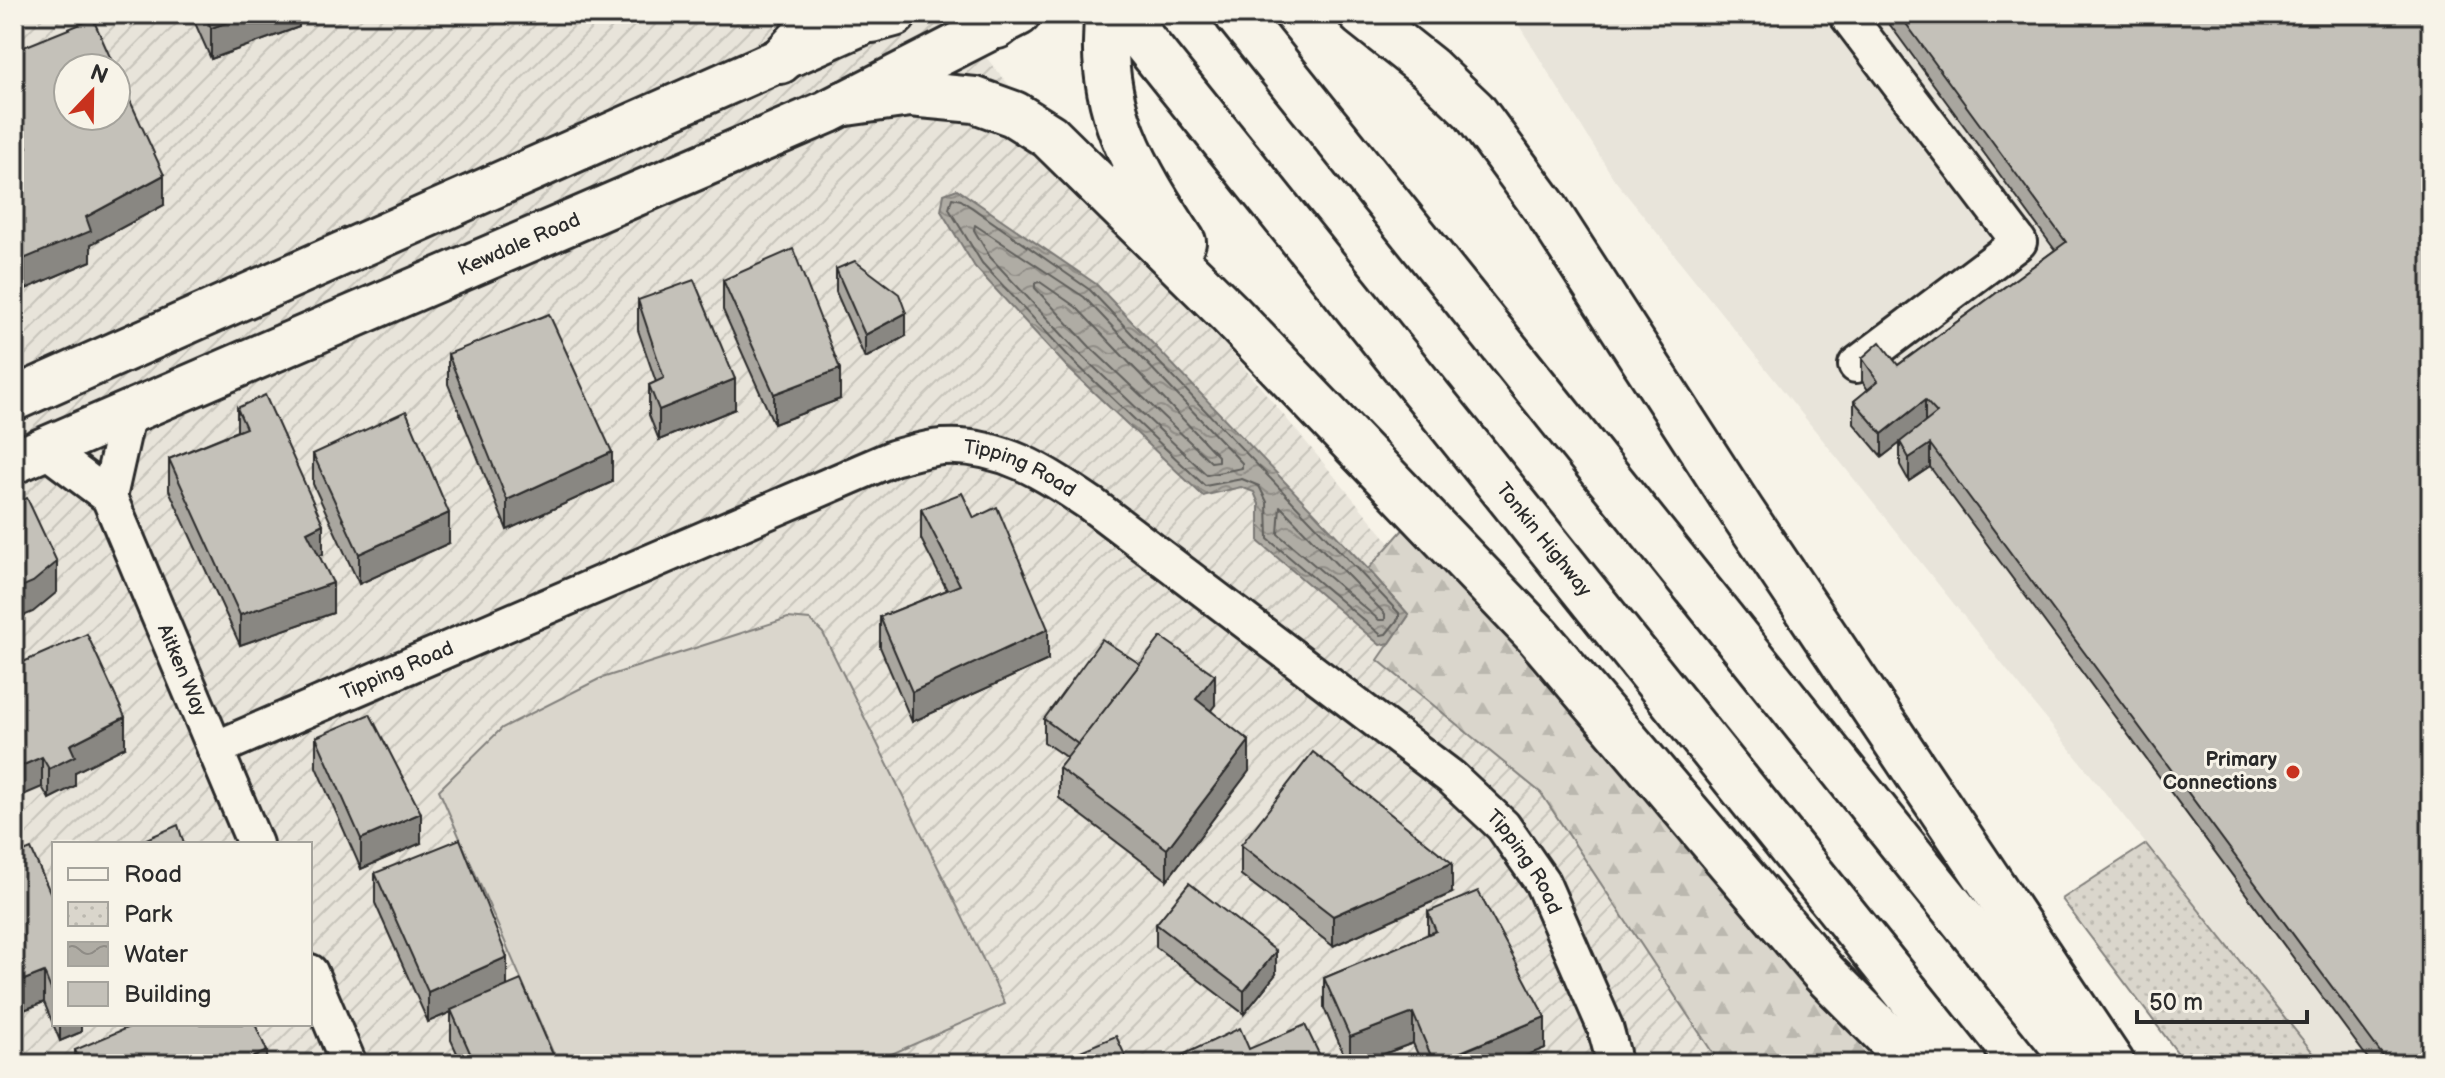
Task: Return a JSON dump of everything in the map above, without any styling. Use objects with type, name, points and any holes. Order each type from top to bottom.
[{"type":"highway","points":[[780,61],[824,14]]},
{"type":"highway","points":[[1108,14],[1109,74],[1121,132],[1134,168],[1230,314]]},
{"type":"highway","name":"Tonkin Highway","points":[[1122,14],[1964,1064]]},
{"type":"highway","points":[[1237,14],[2078,1064]]},
{"type":"highway","points":[[1364,20],[1429,68],[1474,111],[1546,209],[1751,525],[2112,1064]]},
{"type":"highway","points":[[846,103],[910,94],[975,100],[1014,114],[1049,136],[1230,314],[1537,635],[1824,973],[1915,1064]]},
{"type":"main road","points":[[14,399],[883,16]]},
{"type":"main road","name":"Kewdale Road","points":[[30,455],[846,103],[1009,18]]},
{"type":"street","points":[[1846,14],[2019,242],[1856,365]]},
{"type":"street","points":[[30,455],[109,497],[128,412]]},
{"type":"street","name":"Tipping Road","points":[[215,749],[893,458],[942,447],[993,450],[1044,472],[1091,504],[1452,778],[1503,826],[1542,882],[1605,1027],[1612,1053],[1611,1064]]},
{"type":"street","name":"Aitken Way","points":[[109,497],[254,842]]},
{"type":"street","points":[[312,977],[349,1064]]},
{"type":"shaded area","points":[[14,14],[950,14],[1671,881],[1805,1064],[14,1064]]},
{"type":"shaded area","name":"Primary Connections","points":[[1512,14],[2431,14],[2431,1064],[2322,1064],[1614,179]]},
{"type":"green space","points":[[1408,524],[1537,655],[1889,1064],[1720,1064],[1541,793],[1378,660],[1409,615],[1368,569]]},
{"type":"green space","points":[[788,618],[810,620],[823,633],[1005,1004],[869,1064],[558,1064],[439,790],[502,728],[599,679]]},
{"type":"green space","points":[[2146,844],[2322,1064],[2186,1064],[2062,899]]},
{"type":"water","points":[[957,189],[1096,284],[1368,569],[1409,615],[1390,643],[1380,645],[1259,542],[1259,504],[1254,492],[1241,487],[1203,496],[1068,368],[975,267],[941,211],[944,194]]},
{"type":"building","points":[[204,14],[251,14],[211,28]]},
{"type":"building","name":"Primary Connections","points":[[1899,14],[2431,14],[2431,1064],[2389,1064],[1930,444],[1909,458],[1900,442],[1937,413],[1925,400],[1882,434],[1854,401],[1878,381],[1862,358],[1880,342],[1898,365],[2066,242]]},
{"type":"building","points":[[93,19],[108,52],[52,52],[52,132],[132,132],[132,105],[164,175],[86,217],[91,231],[14,263],[14,152],[27,147],[14,116],[14,51]]},
{"type":"building","points":[[793,249],[840,369],[774,394],[723,280]]},
{"type":"building","points":[[855,261],[899,294],[906,313],[865,335],[836,269]]},
{"type":"building","points":[[694,280],[735,379],[659,410],[649,385],[664,378],[638,300]]},
{"type":"building","points":[[549,314],[612,452],[507,500],[448,354]]},
{"type":"building","points":[[265,395],[323,524],[307,532],[333,583],[240,615],[169,459],[246,428],[237,408]]},
{"type":"building","points":[[406,411],[449,513],[359,554],[313,454]]},
{"type":"building","points":[[962,493],[974,518],[997,507],[1048,629],[912,692],[880,617],[960,585],[921,509]]},
{"type":"building","points":[[27,498],[57,562],[33,582],[14,590],[14,504]]},
{"type":"building","points":[[87,634],[125,717],[70,745],[75,756],[49,769],[42,757],[14,769],[14,666]]},
{"type":"building","points":[[1161,637],[1215,675],[1196,699],[1249,741],[1167,849],[1059,768]]},
{"type":"building","points":[[1102,639],[1140,664],[1078,744],[1044,719]]},
{"type":"building","points":[[370,714],[421,813],[361,839],[316,737]]},
{"type":"building","points":[[1313,752],[1452,863],[1333,916],[1241,845]]},
{"type":"building","points":[[178,825],[183,842],[140,842]]},
{"type":"building","points":[[460,839],[507,957],[428,992],[375,873]]},
{"type":"building","points":[[31,849],[52,896],[52,992],[44,972],[24,980],[14,956],[14,856]]},
{"type":"building","points":[[1189,883],[1276,951],[1244,991],[1156,924]]},
{"type":"building","points":[[1478,891],[1545,1017],[1434,1063],[1413,1013],[1350,1037],[1324,978],[1436,931],[1428,912]]},
{"type":"building","points":[[521,980],[557,1064],[475,1064],[451,1010]]},
{"type":"building","points":[[1305,1025],[1324,1064],[1163,1064],[1240,1028],[1249,1049]]},
{"type":"building","points":[[131,1026],[256,1026],[267,1051],[238,1064],[81,1064],[75,1050]]},
{"type":"building","points":[[1116,1036],[1129,1064],[1075,1064],[1071,1055]]},
{"type":"place","name":"Primary Connections","points":[[2293,772]]}]
